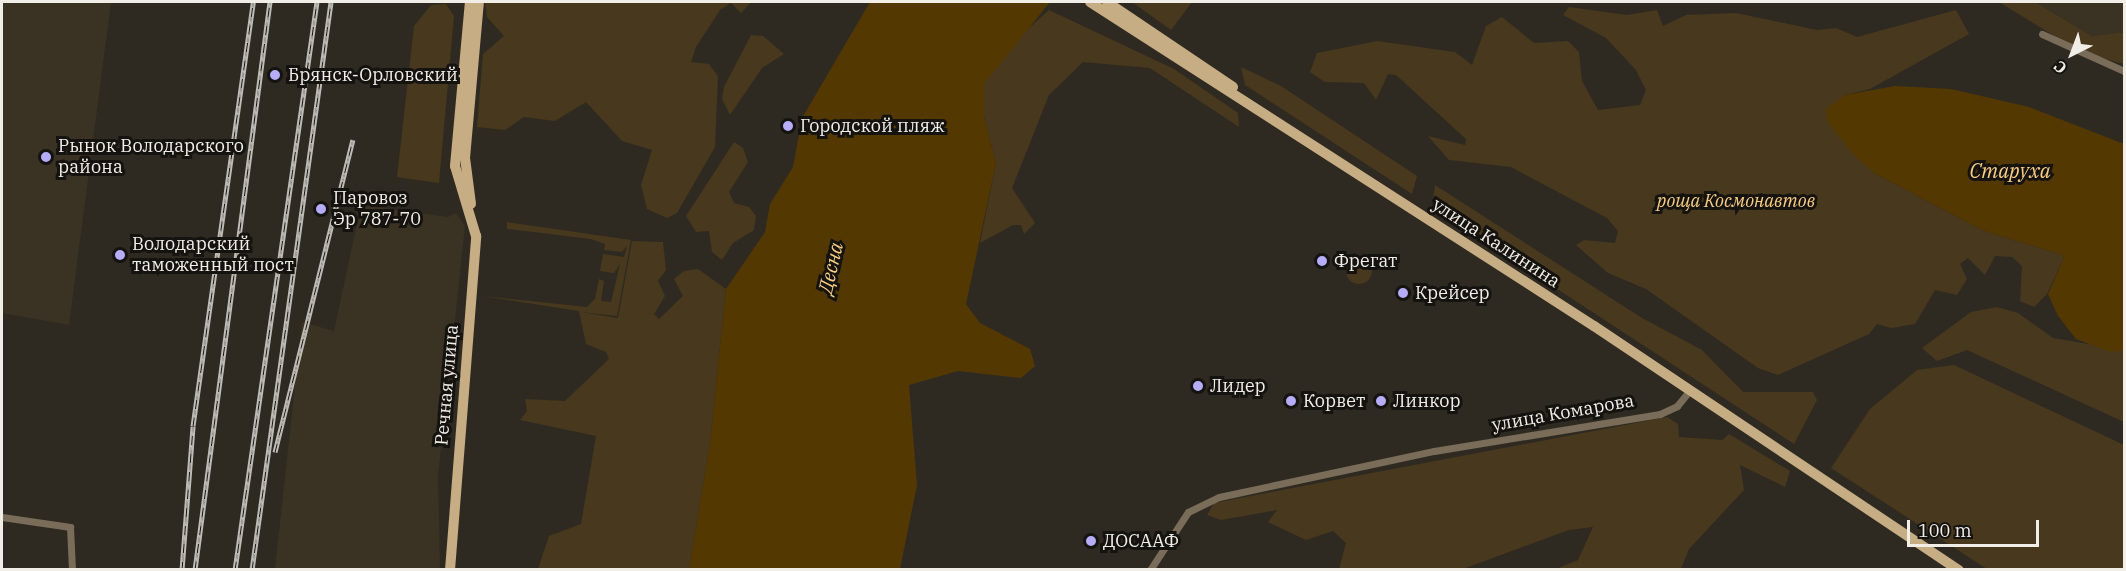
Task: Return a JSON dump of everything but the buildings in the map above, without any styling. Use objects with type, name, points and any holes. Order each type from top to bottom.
[{"type":"main road","name":"Речная улица","points":[[470,2],[455,166],[471,204]]},
{"type":"main road","name":"Речная улица","points":[[450,570],[475,248],[465,158],[479,2]]},
{"type":"main road","points":[[1090,2],[1213,77]]},
{"type":"main road","points":[[1107,2],[1213,77]]},
{"type":"main road","name":"улица Калинина","points":[[1213,77],[1690,390]]},
{"type":"main road","points":[[1690,390],[1959,570]]},
{"type":"street","points":[[2043,34],[2124,71]]},
{"type":"street","name":"улица Комарова","points":[[1150,570],[1188,512],[1219,497],[1434,451],[1660,414],[1677,406],[1690,390]]},
{"type":"street","points":[[2,517],[70,527],[72,570]]},
{"type":"shaded area","name":"Рынок Володарского района","points":[[2,2],[111,2],[69,325],[2,313]]},
{"type":"shaded area","points":[[2035,2],[2124,2],[2124,32],[2092,36]]},
{"type":"shaded area","points":[[361,205],[448,217],[456,213],[465,226],[438,476],[440,569],[275,569],[302,322],[334,331]]},
{"type":"green space","points":[[485,2],[751,2],[741,13],[731,3],[720,10],[696,47],[691,62],[709,64],[718,76],[715,147],[677,213],[667,218],[647,209],[641,185],[652,150],[622,141],[586,102],[555,121],[524,117],[505,130],[477,127],[483,54],[504,36],[487,17]]},
{"type":"green space","points":[[1132,2],[1192,2],[1171,30]]},
{"type":"green space","points":[[1999,2],[2035,2],[2092,36],[2124,32],[2124,64],[2082,53]]},
{"type":"green space","points":[[446,4],[454,16],[439,183],[397,177],[414,26],[431,5]]},
{"type":"green space","name":"роща Космонавтов","points":[[1569,7],[1627,15],[1657,10],[1663,26],[1686,15],[1736,13],[1817,30],[1836,28],[1857,37],[1956,10],[1969,34],[1870,89],[1845,95],[1828,123],[1874,173],[1984,231],[2060,254],[2064,258],[2047,294],[2034,307],[2020,301],[2022,266],[2012,257],[1995,256],[1985,275],[1968,258],[1960,264],[1967,279],[1957,295],[1935,290],[1915,324],[1891,328],[1877,324],[1869,334],[1778,375],[1758,368],[1646,289],[1608,273],[1576,245],[1584,240],[1615,243],[1618,231],[1607,218],[1511,167],[1449,160],[1428,136],[1465,145],[1466,139],[1396,75],[1388,74],[1376,100],[1364,83],[1325,82],[1310,72],[1317,53],[1377,41],[1455,52],[1472,65],[1486,26],[1502,17],[1534,43],[1568,41],[1579,52],[1582,81],[1598,110],[1640,105],[1646,90],[1636,70],[1606,38],[1563,15]]},
{"type":"green space","points":[[1049,10],[1174,69],[1238,113],[1239,127],[1150,68],[1083,62],[1049,95],[1012,188],[1035,223],[1024,234],[1021,225],[1013,225],[980,243],[996,163],[984,117],[984,84],[1011,44]]},
{"type":"green space","points":[[751,35],[763,36],[784,54],[762,68],[730,115],[722,99],[724,87]]},
{"type":"green space","points":[[1241,67],[1281,86],[1417,176],[1412,194],[1245,85]]},
{"type":"green space","points":[[734,142],[743,148],[748,162],[729,192],[734,203],[749,207],[756,216],[754,230],[733,243],[722,260],[712,252],[709,231],[696,232],[686,216]]},
{"type":"green space","points":[[1435,185],[1642,318],[1702,350],[1743,392],[1813,392],[1817,400],[1794,444],[1432,207]]},
{"type":"green space","points":[[507,222],[631,240],[617,316],[580,312],[618,318],[632,241],[663,242],[666,270],[658,281],[665,296],[654,314],[659,319],[683,296],[674,279],[684,271],[698,269],[726,289],[710,443],[689,569],[538,569],[549,536],[581,524],[596,436],[520,420],[527,411],[525,399],[565,401],[609,359],[606,352],[586,344],[579,311],[482,296],[587,307],[595,299],[599,279],[604,281],[601,301],[611,302],[620,264],[614,273],[600,271],[603,254],[624,257],[627,246],[622,252],[604,250],[605,244],[591,239],[507,229]]},
{"type":"green space","points":[[1359,258],[1368,262],[1372,271],[1368,280],[1359,284],[1350,280],[1346,271],[1350,262]]},
{"type":"green space","points":[[1997,307],[2018,313],[2053,338],[2124,350],[2124,422],[1967,350],[1937,361],[1922,348],[1971,312]]},
{"type":"green space","points":[[1954,365],[2124,445],[2124,569],[1987,569],[1831,468],[1870,409],[1917,370]]},
{"type":"green space","points":[[1667,417],[1678,424],[1679,437],[1722,440],[1729,434],[1790,471],[1785,487],[1740,465],[1744,490],[1689,549],[1681,569],[1556,569],[1578,560],[1593,527],[1569,530],[1463,569],[1339,569],[1346,543],[1333,531],[1306,540],[1268,522],[1277,510],[1221,520],[1207,515],[1214,503]]},
{"type":"water","name":"Десна","points":[[870,2],[1050,2],[984,84],[984,117],[996,163],[966,304],[980,323],[1030,349],[1035,366],[1021,378],[958,371],[909,385],[917,485],[900,569],[689,569],[710,443],[726,289],[765,232],[770,204],[793,167],[802,118]]},
{"type":"water","name":"Старуха","points":[[1895,86],[1951,89],[2029,107],[2124,144],[2124,350],[2111,352],[2076,339],[2058,316],[2048,294],[2064,258],[2060,254],[1984,231],[1874,173],[1855,156],[1828,123],[1826,109],[1845,95]]},
{"type":"railway","points":[[182,570],[193,426],[253,2]]},
{"type":"railway","points":[[195,570],[270,2]]},
{"type":"railway","points":[[235,570],[317,2]]},
{"type":"railway","points":[[252,570],[331,2]]},
{"type":"railway","points":[[275,452],[353,140]]},
{"type":"place","name":"Брянск-Орловский","points":[[275,75]]},
{"type":"place","name":"Городской пляж","points":[[788,126]]},
{"type":"place","name":"Рынок Володарского района","points":[[46,157]]},
{"type":"place","name":"Паровоз Эр 787-70","points":[[321,209]]},
{"type":"place","name":"Володарский таможенный пост","points":[[120,255]]},
{"type":"place","name":"Фрегат","points":[[1322,261]]},
{"type":"place","name":"Крейсер","points":[[1403,293]]},
{"type":"place","name":"Лидер","points":[[1198,386]]},
{"type":"place","name":"Корвет","points":[[1291,401]]},
{"type":"place","name":"Линкор","points":[[1381,401]]},
{"type":"place","name":"ДОСААФ","points":[[1091,541]]}]
